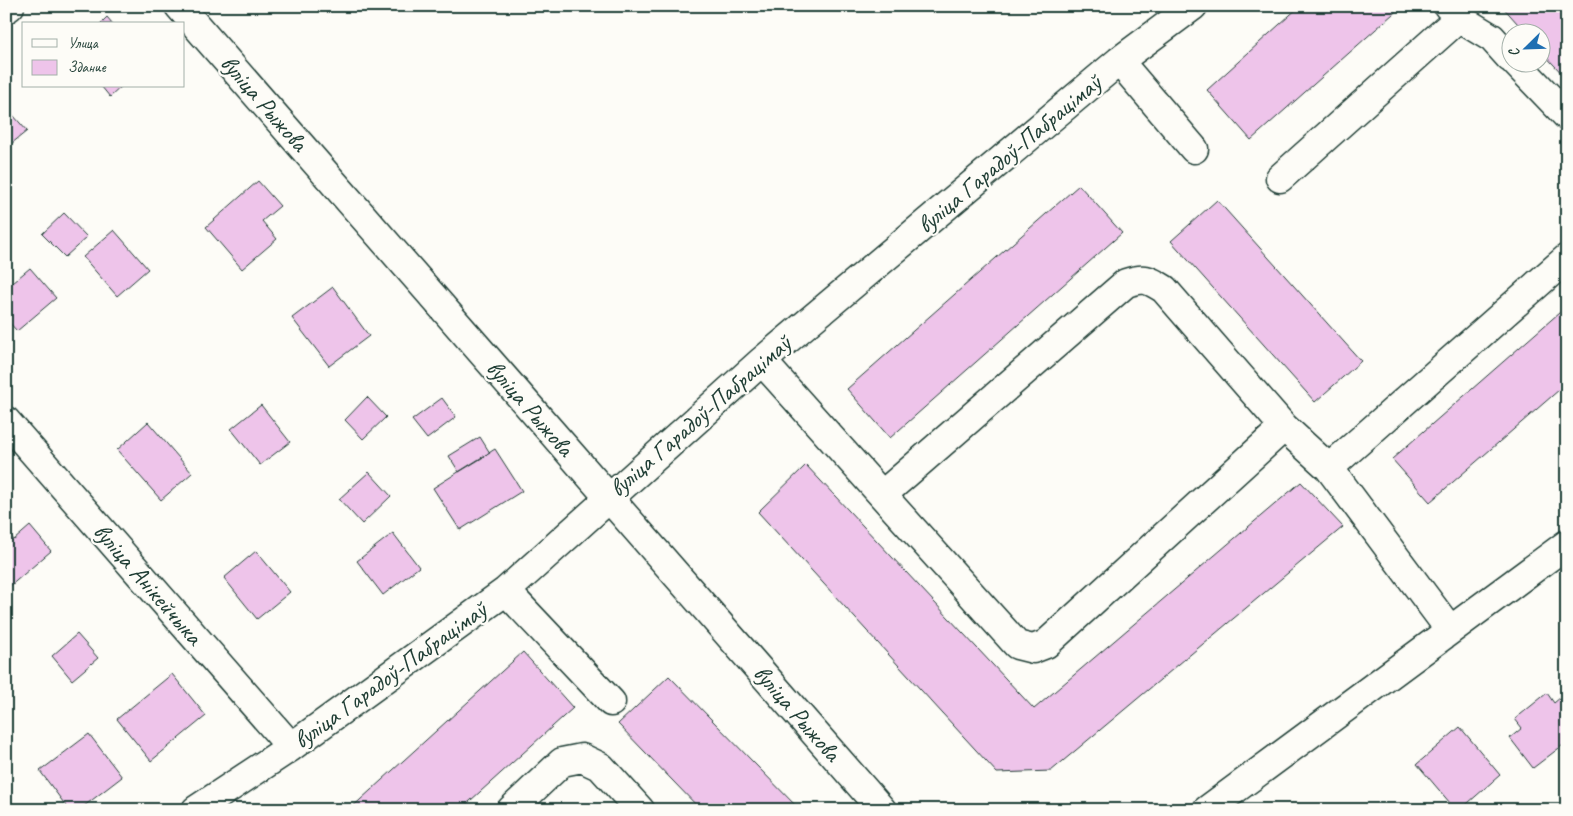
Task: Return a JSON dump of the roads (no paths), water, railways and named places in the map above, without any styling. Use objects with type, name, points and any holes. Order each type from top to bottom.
[{"type":"street","points":[[6,9],[10,6]]},
{"type":"street","name":"вуліца Рыжова","points":[[179,6],[882,810]]},
{"type":"street","name":"вуліца Гарадоў-Пабрацімаў","points":[[196,810],[291,747],[506,591],[608,497],[762,361],[1119,61],[1193,6]]},
{"type":"street","points":[[1280,178],[1453,12],[1492,38],[1500,47]]},
{"type":"street","points":[[1119,61],[1194,149]]},
{"type":"street","points":[[1525,72],[1567,116]]},
{"type":"street","points":[[1329,468],[1567,258]]},
{"type":"street","points":[[882,495],[1126,283],[1140,278],[1150,280],[1164,289],[1284,427],[1329,468],[1450,630]]},
{"type":"street","points":[[762,361],[1017,644],[1033,649],[1046,644],[1284,427]]},
{"type":"street","name":"вуліца Анікейчыка","points":[[6,422],[291,747]]},
{"type":"street","points":[[1207,810],[1567,544]]},
{"type":"street","points":[[506,591],[611,702]]},
{"type":"street","points":[[511,810],[562,762],[582,758],[601,767],[640,810]]}]
